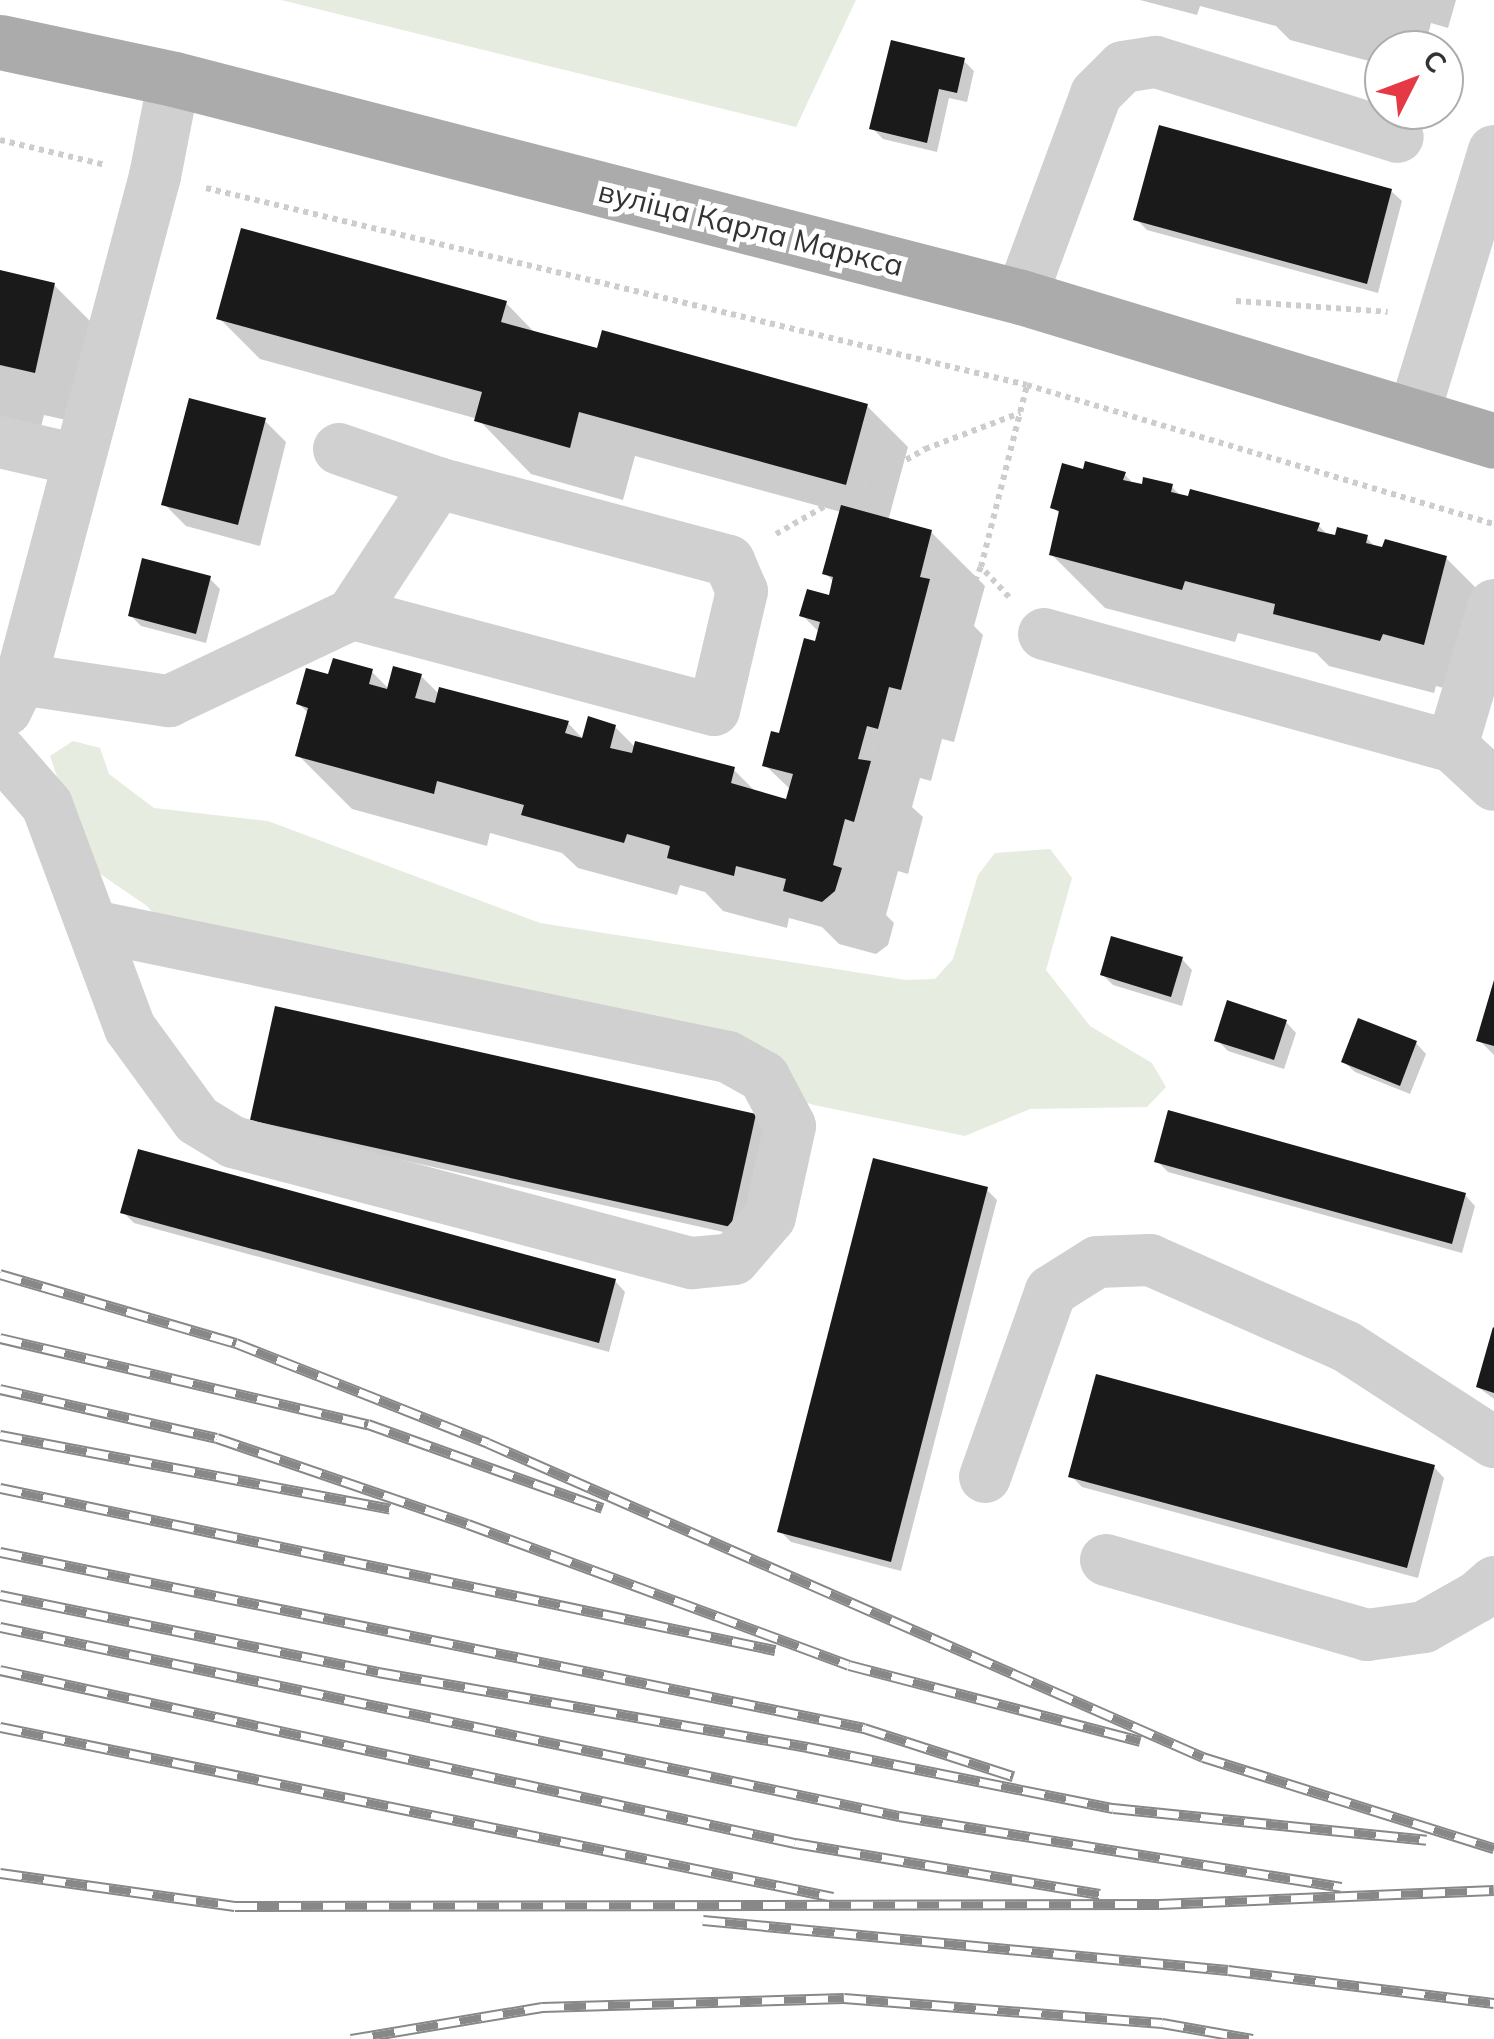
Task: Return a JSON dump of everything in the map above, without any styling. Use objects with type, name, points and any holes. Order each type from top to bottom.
[{"type":"main road","name":"вуліца Карла Маркса","points":[[0,42],[174,79],[1021,298],[1494,441]]},
{"type":"street","points":[[1021,298],[1096,94],[1123,67],[1156,62],[1398,137]]},
{"type":"street","points":[[174,79],[155,176],[78,460],[13,667],[169,701],[352,614],[438,484]]},
{"type":"street","points":[[1413,416],[1494,151]]},
{"type":"street","points":[[0,442],[78,460]]},
{"type":"street","points":[[338,449],[438,484],[729,561],[742,591],[714,710],[352,614]]},
{"type":"street","points":[[1452,746],[1494,605]]},
{"type":"street","points":[[1044,634],[1452,746],[1494,784]]},
{"type":"street","points":[[0,751],[47,805],[130,1028],[197,1120],[234,1142],[692,1263],[734,1258],[770,1217],[790,1126],[764,1077],[728,1057],[94,926]]},
{"type":"street","points":[[985,1477],[1051,1291],[1096,1262],[1150,1260],[1347,1347],[1494,1442]]},
{"type":"street","points":[[1106,1560],[1367,1635],[1424,1627],[1477,1598],[1494,1582]]},
{"type":"path","points":[[0,140],[1027,385],[1494,524]]},
{"type":"path","points":[[1224,301],[1346,306],[1444,320]]},
{"type":"path","points":[[862,746],[901,756],[981,567],[1027,385]]},
{"type":"path","points":[[729,561],[925,449],[1020,413]]},
{"type":"path","points":[[981,567],[1044,634]]},
{"type":"shaded area","points":[[281,0],[856,0],[796,127]]},
{"type":"shaded area","points":[[73,741],[100,748],[109,774],[154,808],[268,821],[540,923],[906,980],[935,979],[953,959],[978,875],[995,853],[1050,849],[1072,878],[1046,970],[1090,1026],[1152,1063],[1166,1087],[1147,1107],[1030,1109],[965,1136],[814,1105],[546,1023],[166,928],[147,906],[87,865],[50,756]]},
{"type":"building","points":[[891,40],[965,58],[957,93],[939,89],[927,143],[869,129]]},
{"type":"building","points":[[1159,125],[1392,189],[1367,284],[1133,220]]},
{"type":"building","points":[[241,228],[507,301],[501,322],[597,348],[602,330],[868,404],[846,485],[579,412],[570,448],[474,421],[482,392],[216,319]]},
{"type":"building","points":[[0,270],[55,283],[35,373],[0,365]]},
{"type":"building","points":[[189,398],[266,418],[238,525],[161,505]]},
{"type":"building","points":[[1085,461],[1126,472],[1123,480],[1142,484],[1143,477],[1173,484],[1171,492],[1188,496],[1190,489],[1320,523],[1317,531],[1335,535],[1337,527],[1368,535],[1366,543],[1382,547],[1385,539],[1447,556],[1424,645],[1383,634],[1380,641],[1273,614],[1275,604],[1185,581],[1182,590],[1049,555],[1059,511],[1050,508],[1062,463],[1083,469]]},
{"type":"building","points":[[841,505],[932,530],[920,577],[930,579],[901,690],[889,687],[878,729],[867,726],[858,759],[871,761],[854,822],[845,819],[833,865],[842,868],[835,891],[822,902],[783,891],[786,879],[736,866],[734,876],[667,858],[670,846],[627,834],[624,843],[521,815],[524,805],[437,781],[434,794],[295,756],[308,708],[296,704],[306,668],[328,674],[333,658],[373,669],[369,684],[387,689],[393,666],[422,674],[415,698],[435,703],[439,687],[569,721],[565,733],[582,738],[588,716],[616,725],[610,748],[632,753],[635,741],[735,767],[731,783],[786,799],[793,774],[762,766],[771,731],[779,733],[804,638],[815,641],[820,622],[799,616],[807,589],[829,595],[833,577],[822,574]]},
{"type":"building","points":[[142,558],[211,576],[196,634],[128,616]]},
{"type":"building","points":[[1111,936],[1183,957],[1171,997],[1100,975]]},
{"type":"building","points":[[1494,980],[1494,1046],[1476,1041]]},
{"type":"building","points":[[1227,1000],[1287,1020],[1274,1060],[1214,1041]]},
{"type":"building","points":[[275,1006],[756,1114],[731,1227],[250,1120]]},
{"type":"building","points":[[1358,1018],[1417,1041],[1400,1086],[1341,1062]]},
{"type":"building","points":[[1168,1110],[1466,1193],[1452,1244],[1154,1162]]},
{"type":"building","points":[[138,1149],[616,1279],[599,1343],[120,1213]]},
{"type":"building","points":[[873,1158],[988,1187],[891,1562],[777,1532]]},
{"type":"building","points":[[1494,1328],[1494,1393],[1476,1387]]},
{"type":"building","points":[[1096,1374],[1435,1465],[1407,1568],[1068,1477]]},
{"type":"railway","points":[[0,1274],[236,1343],[488,1443],[1203,1757],[1494,1848]]},
{"type":"railway","points":[[0,1338],[368,1424],[602,1508]]},
{"type":"railway","points":[[0,1389],[217,1438],[468,1524],[849,1665],[1140,1741]]},
{"type":"railway","points":[[0,1435],[390,1509]]},
{"type":"railway","points":[[0,1488],[775,1650]]},
{"type":"railway","points":[[0,1552],[864,1728],[1013,1776]]},
{"type":"railway","points":[[0,1595],[378,1672],[807,1747],[1113,1808],[1426,1840]]},
{"type":"railway","points":[[0,1627],[899,1816],[1341,1887]]},
{"type":"railway","points":[[0,1670],[795,1843],[1100,1894]]},
{"type":"railway","points":[[0,1727],[833,1897]]},
{"type":"railway","points":[[0,1873],[235,1906],[1159,1904],[1494,1890]]},
{"type":"railway","points":[[703,1920],[1228,1970],[1494,2003]]},
{"type":"railway","points":[[351,2039],[542,2007],[844,1998],[1162,2023],[1253,2039]]}]
